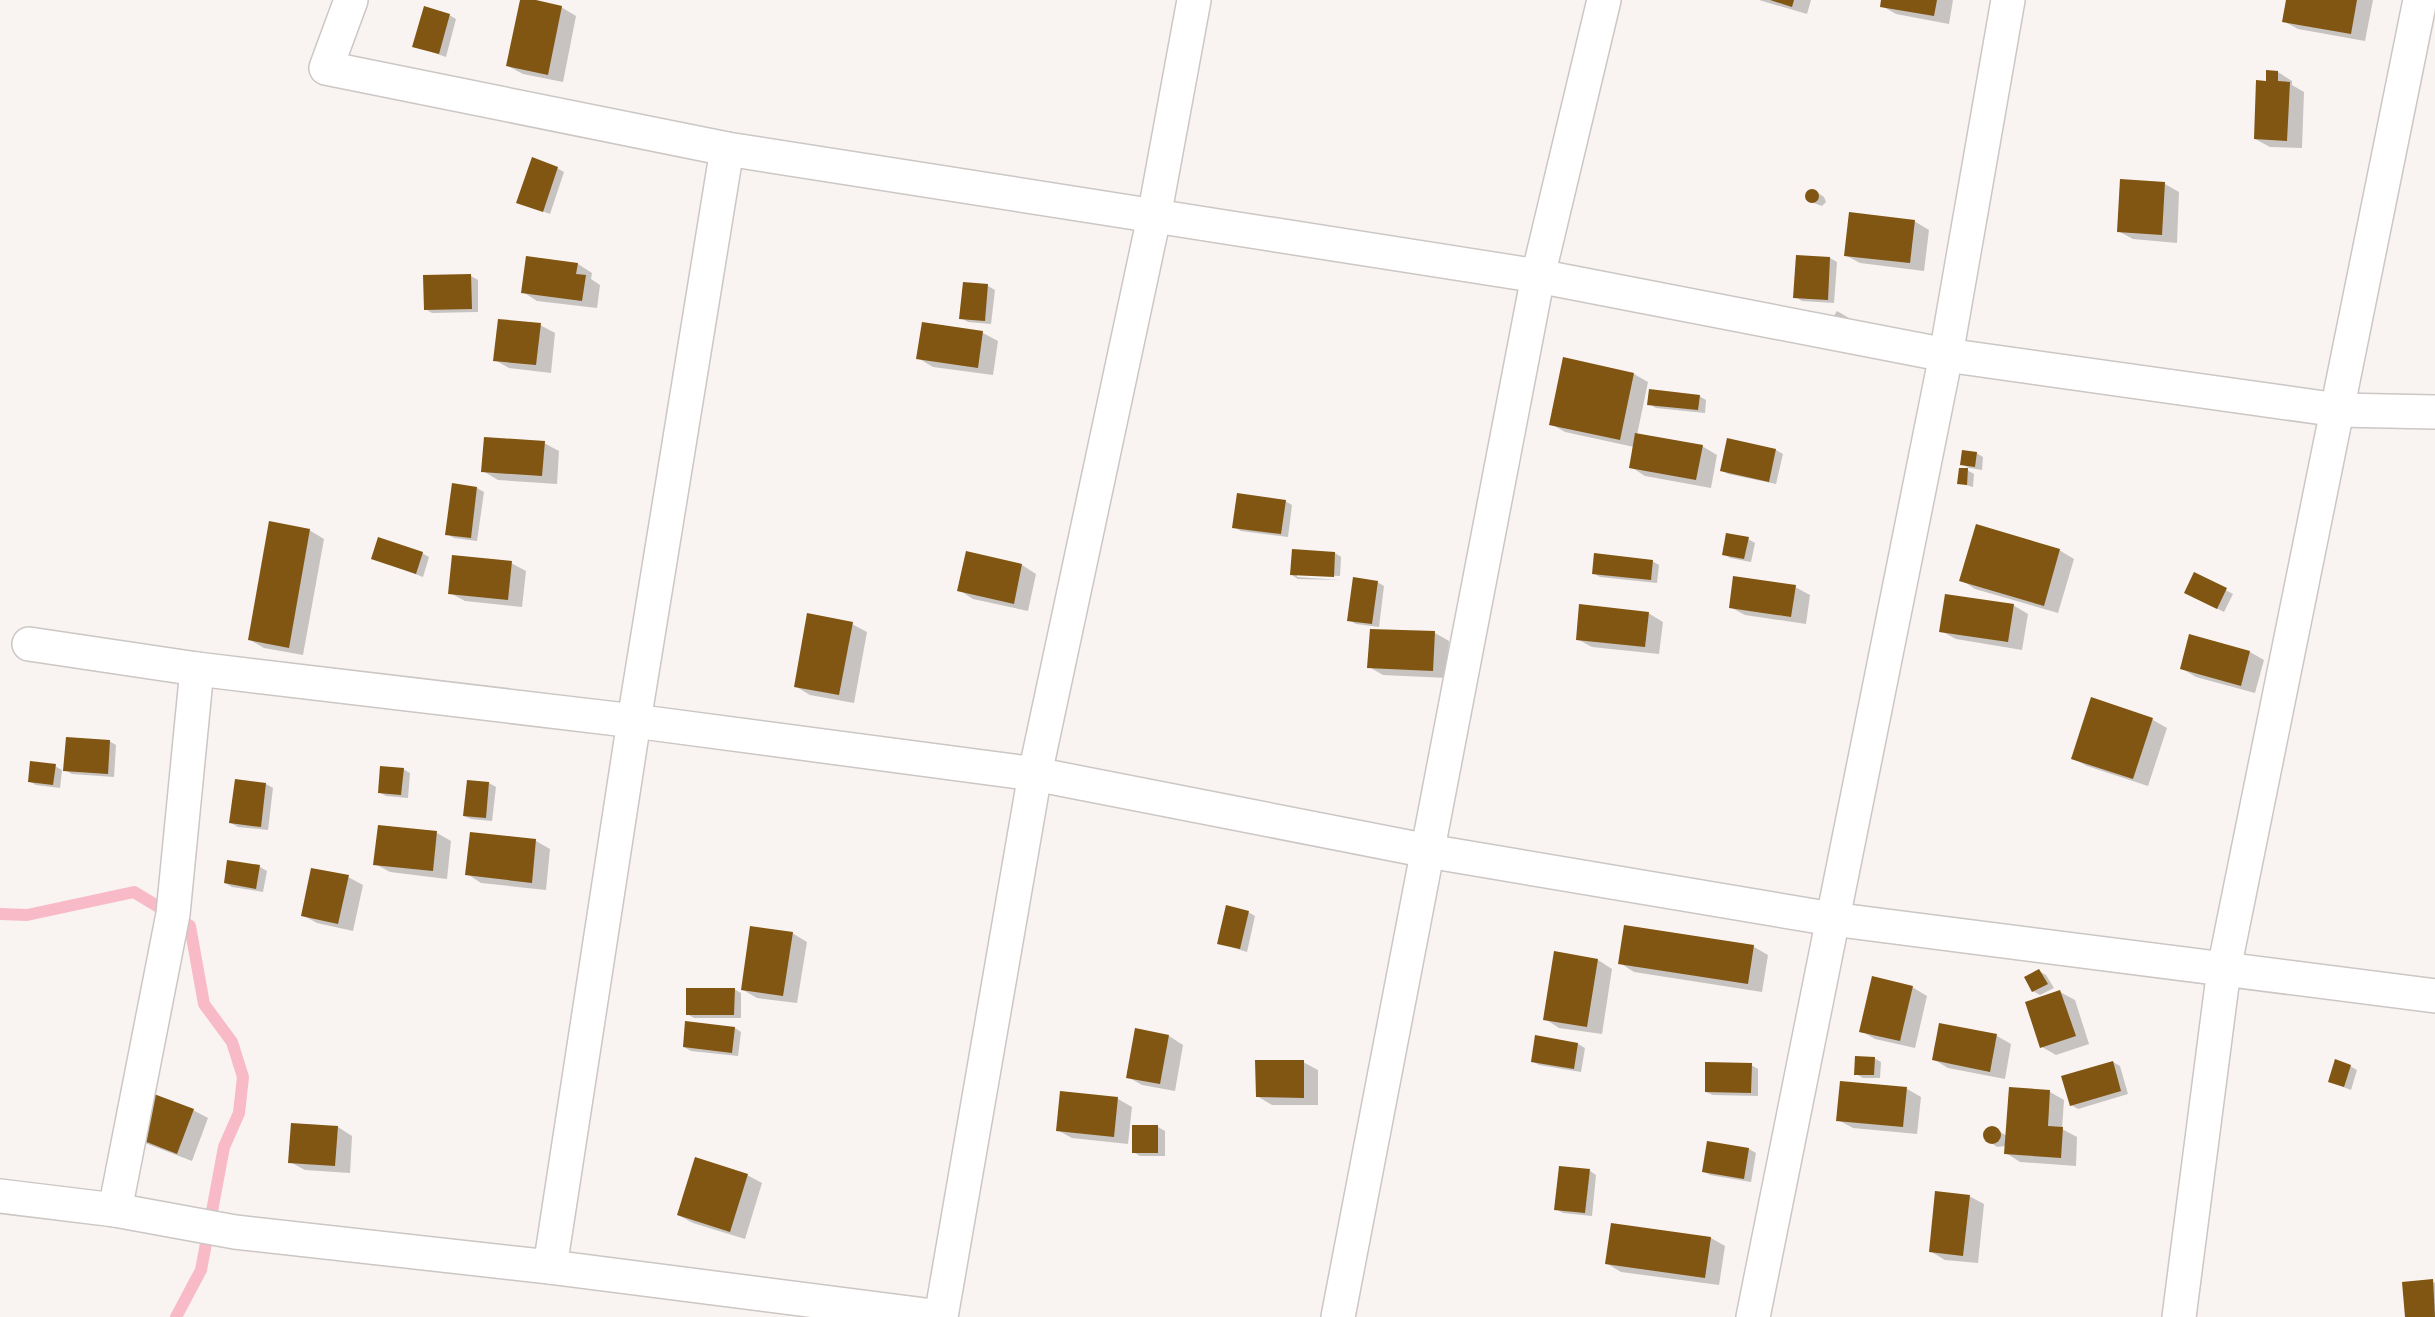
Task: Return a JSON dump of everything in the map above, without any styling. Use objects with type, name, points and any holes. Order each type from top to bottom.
[{"type":"street","points":[[351,0],[326,68],[727,149],[1538,276],[1946,355],[2337,410],[2435,412]]},
{"type":"street","points":[[0,1196],[115,1210],[236,1232],[550,1267],[941,1317],[1035,774],[1154,217],[1194,0]]},
{"type":"street","points":[[1338,1317],[1538,276],[1604,0]]},
{"type":"street","points":[[1753,1317],[1946,355],[2008,0]]},
{"type":"street","points":[[2179,1317],[2224,969],[2420,0]]},
{"type":"street","points":[[550,1267],[634,721],[727,149]]},
{"type":"street","points":[[29,644],[197,669],[634,721],[1035,774],[1428,851],[1832,919],[2435,996]]},
{"type":"street","points":[[115,1210],[173,914],[197,669]]},
{"type":"building","points":[[520,0],[536,0],[562,6],[548,75],[506,66]]},
{"type":"building","points":[[1770,0],[1794,0],[1792,7]]},
{"type":"building","points":[[1881,0],[1937,0],[1934,16],[1880,7]]},
{"type":"building","points":[[2286,0],[2357,0],[2351,34],[2282,22]]},
{"type":"building","points":[[424,6],[450,14],[439,54],[412,47]]},
{"type":"building","points":[[2266,70],[2278,71],[2278,81],[2290,82],[2287,141],[2254,139],[2256,80],[2266,81]]},
{"type":"building","points":[[532,157],[558,167],[543,212],[516,203]]},
{"type":"building","points":[[2120,179],[2165,182],[2162,235],[2117,232]]},
{"type":"building","points":[[1809,189],[1815,189],[1819,196],[1815,203],[1809,203],[1805,199],[1805,193]]},
{"type":"building","points":[[1849,212],[1915,220],[1910,263],[1844,256]]},
{"type":"building","points":[[1796,255],[1830,257],[1828,300],[1793,298]]},
{"type":"building","points":[[526,256],[578,263],[576,274],[586,275],[582,301],[521,293]]},
{"type":"building","points":[[471,274],[472,309],[424,310],[423,275]]},
{"type":"building","points":[[963,282],[988,284],[985,321],[959,319]]},
{"type":"building","points":[[498,319],[541,323],[536,365],[493,361]]},
{"type":"building","points":[[922,322],[983,331],[978,368],[916,359]]},
{"type":"building","points":[[1563,357],[1634,373],[1620,440],[1549,425]]},
{"type":"building","points":[[1649,389],[1700,395],[1698,410],[1647,405]]},
{"type":"building","points":[[1635,433],[1703,445],[1696,480],[1629,468]]},
{"type":"building","points":[[484,437],[545,441],[542,476],[481,472]]},
{"type":"building","points":[[1727,438],[1776,449],[1769,482],[1720,471]]},
{"type":"building","points":[[1962,450],[1977,452],[1975,467],[1960,465]]},
{"type":"building","points":[[1959,468],[1968,468],[1967,485],[1957,484]]},
{"type":"building","points":[[452,483],[477,487],[471,538],[445,535]]},
{"type":"building","points":[[1237,493],[1286,500],[1281,534],[1232,528]]},
{"type":"building","points":[[269,521],[310,529],[289,648],[248,640]]},
{"type":"building","points":[[1976,524],[2060,549],[2044,606],[1959,581]]},
{"type":"building","points":[[1726,533],[1749,537],[1744,559],[1722,555]]},
{"type":"building","points":[[378,537],[423,552],[416,574],[371,559]]},
{"type":"building","points":[[1292,549],[1335,552],[1334,577],[1290,575]]},
{"type":"building","points":[[966,551],[1022,564],[1014,604],[957,591]]},
{"type":"building","points":[[1594,553],[1653,560],[1651,580],[1592,574]]},
{"type":"building","points":[[452,555],[512,561],[508,600],[448,594]]},
{"type":"building","points":[[2194,572],[2227,588],[2217,609],[2184,593]]},
{"type":"building","points":[[1733,576],[1796,585],[1791,617],[1729,608]]},
{"type":"building","points":[[1353,577],[1378,581],[1372,624],[1347,621]]},
{"type":"building","points":[[1945,594],[2014,604],[2008,642],[1939,632]]},
{"type":"building","points":[[1579,604],[1649,612],[1645,647],[1576,640]]},
{"type":"building","points":[[807,613],[853,622],[839,695],[794,687]]},
{"type":"building","points":[[1370,629],[1435,631],[1433,671],[1367,668]]},
{"type":"building","points":[[2189,634],[2250,651],[2241,686],[2180,669]]},
{"type":"building","points":[[2091,697],[2153,718],[2133,779],[2071,759]]},
{"type":"building","points":[[66,737],[110,740],[108,774],[63,771]]},
{"type":"building","points":[[30,761],[56,764],[53,785],[28,782]]},
{"type":"building","points":[[380,766],[404,768],[401,795],[378,793]]},
{"type":"building","points":[[235,779],[266,783],[261,827],[229,823]]},
{"type":"building","points":[[467,780],[489,782],[486,818],[463,816]]},
{"type":"building","points":[[378,825],[437,831],[433,871],[373,865]]},
{"type":"building","points":[[470,832],[536,839],[532,883],[465,875]]},
{"type":"building","points":[[227,860],[260,865],[256,889],[224,883]]},
{"type":"building","points":[[311,868],[349,875],[338,924],[301,916]]},
{"type":"building","points":[[1226,905],[1249,911],[1240,949],[1217,944]]},
{"type":"building","points":[[1624,925],[1754,945],[1748,984],[1618,964]]},
{"type":"building","points":[[750,926],[793,932],[783,996],[741,990]]},
{"type":"building","points":[[1554,951],[1598,959],[1587,1027],[1543,1020]]},
{"type":"building","points":[[2039,969],[2048,984],[2032,992],[2024,977]]},
{"type":"building","points":[[1872,976],[1913,986],[1900,1041],[1859,1032]]},
{"type":"building","points":[[686,988],[735,988],[734,1015],[686,1015]]},
{"type":"building","points":[[2060,990],[2076,1036],[2040,1048],[2025,1002]]},
{"type":"building","points":[[685,1021],[735,1027],[732,1053],[683,1047]]},
{"type":"building","points":[[1939,1023],[1997,1034],[1990,1072],[1932,1060]]},
{"type":"building","points":[[1135,1028],[1169,1035],[1160,1084],[1126,1078]]},
{"type":"building","points":[[1535,1035],[1578,1043],[1574,1069],[1531,1062]]},
{"type":"building","points":[[1855,1056],[1875,1057],[1874,1075],[1854,1075]]},
{"type":"building","points":[[2335,1059],[2351,1065],[2344,1087],[2328,1082]]},
{"type":"building","points":[[1255,1060],[1304,1060],[1304,1098],[1256,1097]]},
{"type":"building","points":[[2113,1061],[2121,1091],[2070,1106],[2061,1076]]},
{"type":"building","points":[[1705,1062],[1752,1063],[1751,1093],[1705,1092]]},
{"type":"building","points":[[1840,1081],[1907,1087],[1903,1127],[1836,1121]]},
{"type":"building","points":[[2009,1087],[2050,1090],[2048,1126],[2063,1127],[2061,1158],[2004,1154]]},
{"type":"building","points":[[146,1091],[194,1109],[177,1154],[129,1135]]},
{"type":"building","points":[[1060,1091],[1118,1097],[1114,1137],[1056,1131]]},
{"type":"building","points":[[291,1123],[338,1126],[335,1166],[288,1163]]},
{"type":"building","points":[[1132,1125],[1158,1125],[1158,1153],[1132,1153]]},
{"type":"building","points":[[1992,1126],[1998,1129],[2001,1135],[1998,1141],[1992,1144],[1986,1141],[1983,1135],[1986,1129]]},
{"type":"building","points":[[1707,1141],[1749,1148],[1744,1179],[1702,1172]]},
{"type":"building","points":[[695,1157],[748,1174],[730,1232],[677,1215]]},
{"type":"building","points":[[1559,1166],[1590,1169],[1585,1213],[1554,1210]]},
{"type":"building","points":[[1935,1191],[1970,1195],[1963,1256],[1929,1252]]},
{"type":"building","points":[[1611,1223],[1711,1237],[1705,1278],[1605,1264]]},
{"type":"building","points":[[2433,1279],[2435,1317],[2405,1317],[2402,1282]]},
{"type":"waterway","points":[[0,914],[27,915],[134,892],[190,926],[204,1004],[232,1042],[243,1077],[239,1113],[224,1147],[201,1270],[176,1317]]}]
